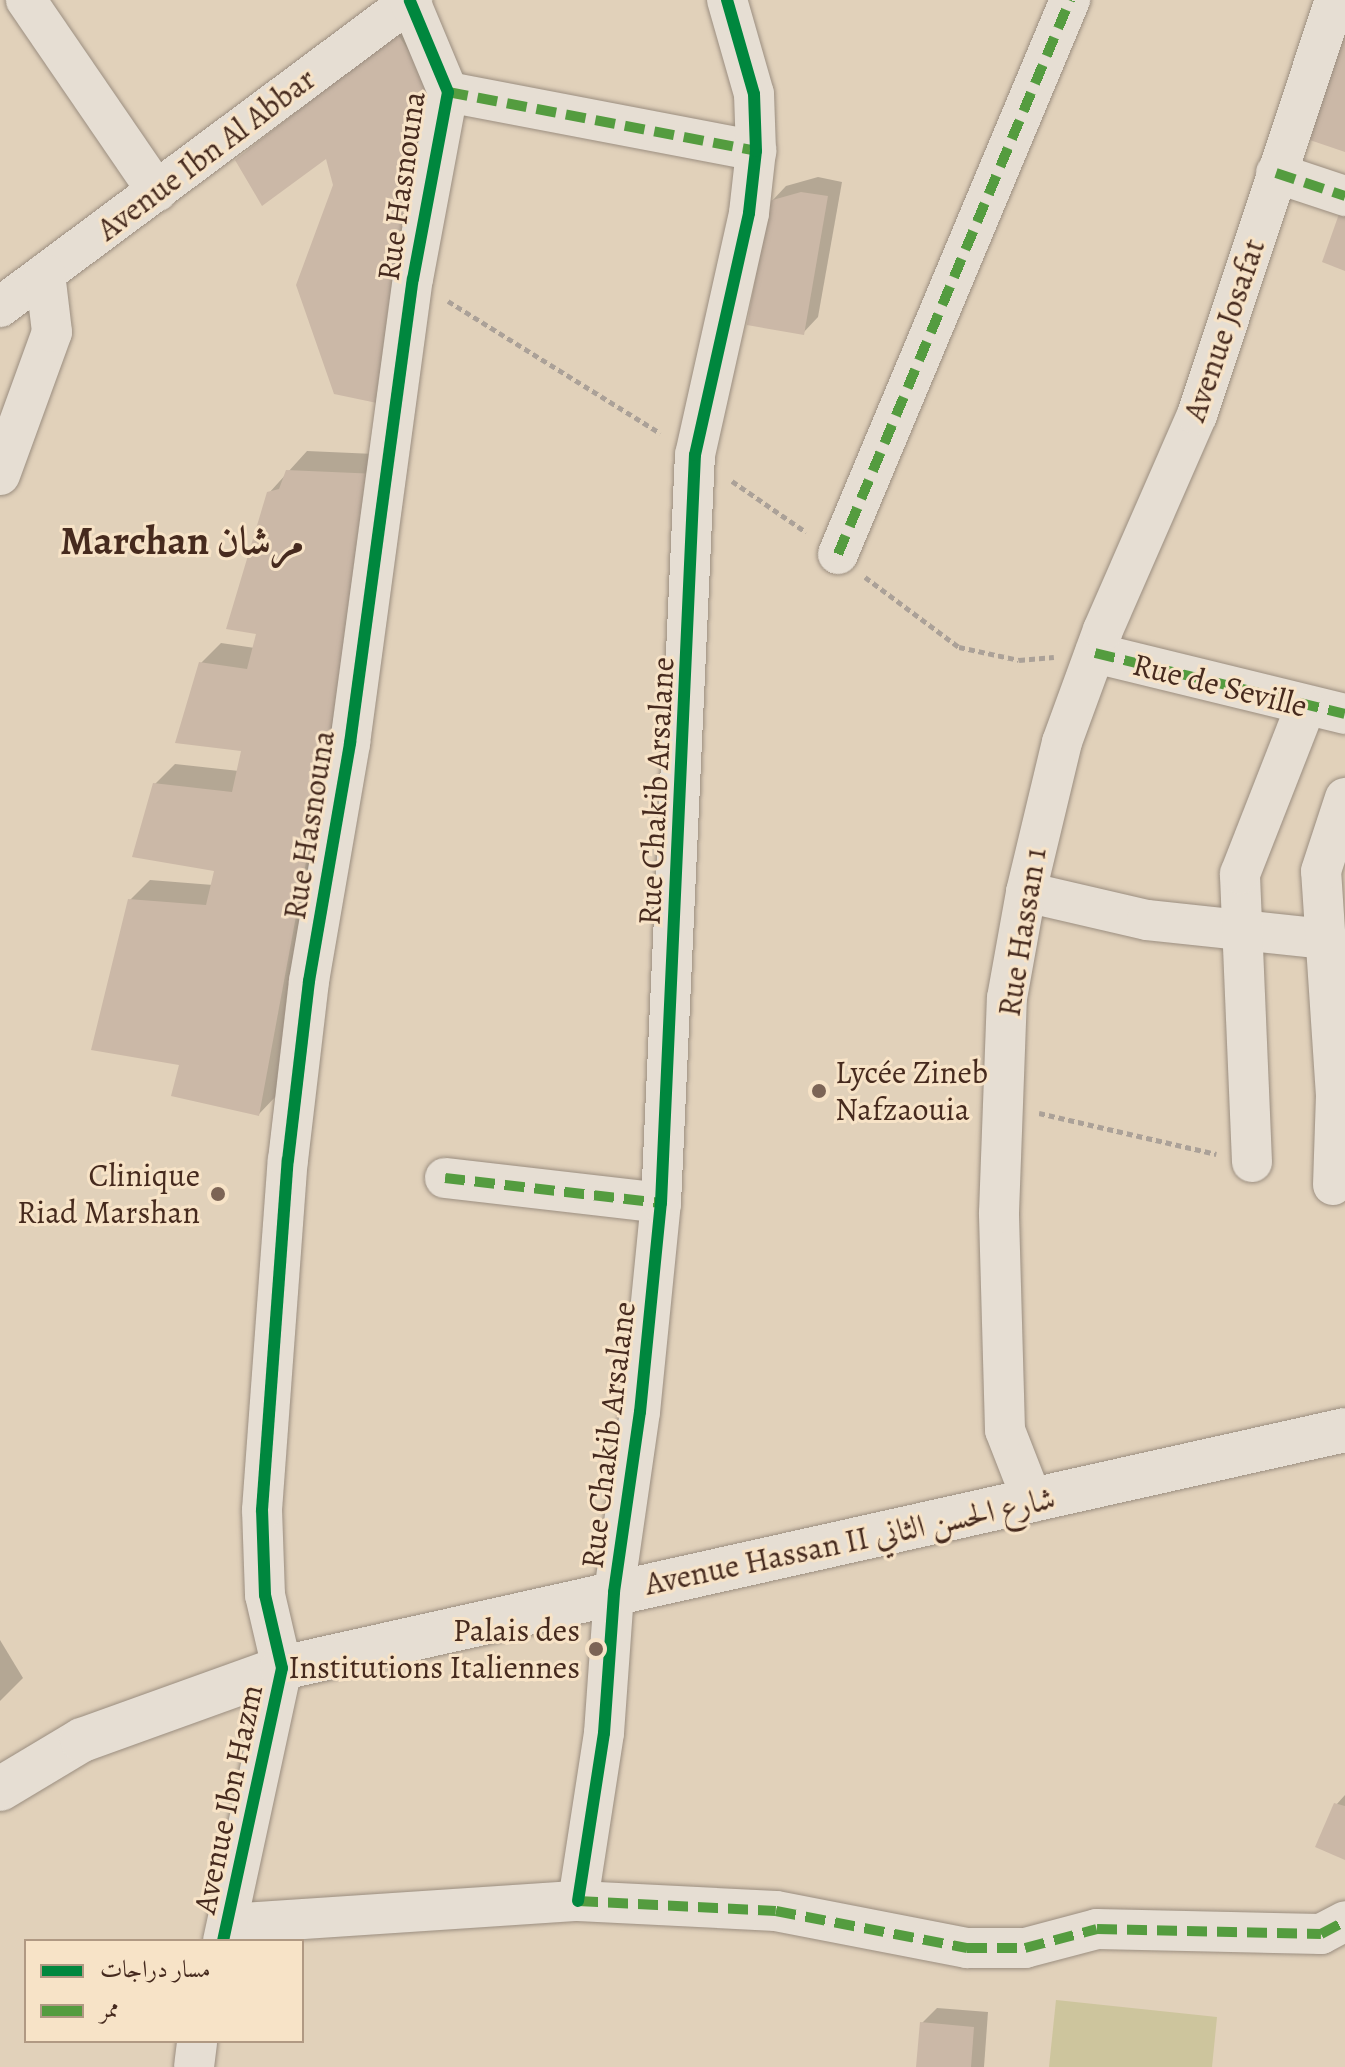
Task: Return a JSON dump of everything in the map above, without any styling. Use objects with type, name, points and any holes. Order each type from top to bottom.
[{"type":"street","points":[[26,0],[157,191]]},
{"type":"street","name":"Avenue Ibn Al Abbar","points":[[0,307],[411,0]]},
{"type":"street","name":"Rue Hasnouna","points":[[282,1668],[265,1595],[262,1510],[288,1160],[309,981],[350,743],[413,279],[448,92],[411,0]]},
{"type":"street","name":"Rue Chakib Arsalane","points":[[578,1901],[604,1733],[614,1592],[640,1412],[661,1203],[695,455],[749,213],[756,151],[754,94],[727,0]]},
{"type":"street","points":[[838,554],[1070,0]]},
{"type":"street","name":"Avenue Josafat","points":[[1095,653],[1197,415],[1335,0]]},
{"type":"street","points":[[448,92],[756,151]]},
{"type":"street","points":[[1276,173],[1345,196]]},
{"type":"street","points":[[0,475],[52,332],[45,273]]},
{"type":"street","name":"Rue de Seville","points":[[1095,653],[1305,708],[1345,714]]},
{"type":"street","name":"Rue Hassan 1","points":[[1033,1502],[1005,1430],[999,1213],[1007,998],[1026,892],[1058,756],[1095,653]]},
{"type":"street","points":[[1252,1162],[1240,874],[1305,708]]},
{"type":"street","points":[[1333,1185],[1336,1096],[1324,939],[1322,860],[1345,798]]},
{"type":"street","points":[[1026,892],[1147,920],[1324,939]]},
{"type":"street","points":[[445,1178],[661,1203]]},
{"type":"street","name":"Avenue Hassan II شارع الحسن الثاني","points":[[0,1789],[82,1740],[282,1668],[1345,1430]]},
{"type":"street","name":"Avenue Ibn Hazm","points":[[225,1932],[282,1668]]},
{"type":"street","points":[[225,1932],[578,1901],[776,1911],[967,1948],[1025,1948],[1097,1929],[1321,1934],[1345,1921]]},
{"type":"street","points":[[194,2067],[197,2043]]},
{"type":"path","points":[[413,279],[695,455],[838,554],[902,608],[959,647],[1019,660],[1095,653]]},
{"type":"path","points":[[1049,1117],[1252,1162]]},
{"type":"shaded area","points":[[1056,2000],[1217,2017],[1212,2067],[1049,2067]]},
{"type":"building","points":[[1345,21],[1345,152],[1304,138]]},
{"type":"building","points":[[397,33],[428,81],[377,403],[334,394],[296,285],[333,185],[326,159],[262,206],[235,160]]},
{"type":"building","points":[[801,192],[828,196],[804,335],[747,325],[769,201]]},
{"type":"building","points":[[1339,214],[1345,216],[1345,271],[1322,262]]},
{"type":"building","points":[[286,470],[378,474],[259,1116],[171,1096],[179,1065],[91,1050],[128,899],[206,905],[214,871],[132,857],[153,783],[232,792],[241,751],[175,743],[199,662],[247,669],[256,634],[226,629],[267,492],[279,489]]},
{"type":"building","points":[[1334,1803],[1345,1806],[1345,1860],[1315,1847]]},
{"type":"building","points":[[920,2022],[974,2027],[971,2067],[916,2067]]},
{"type":"marked path","points":[[838,554],[1070,0]]},
{"type":"marked path","points":[[448,92],[756,151]]},
{"type":"marked path","points":[[1276,173],[1345,196]]},
{"type":"marked path","points":[[1095,653],[1345,714]]},
{"type":"marked path","points":[[445,1178],[661,1203]]},
{"type":"marked path","points":[[578,1901],[776,1911],[967,1948],[1025,1948],[1097,1929],[1321,1934],[1345,1921]]},
{"type":"cycle path","points":[[578,1901],[604,1733],[614,1592],[640,1412],[661,1203],[695,455],[749,213],[756,151],[754,94],[727,0]]},
{"type":"cycle path","points":[[223,1939],[282,1668],[265,1595],[262,1510],[288,1160],[309,981],[350,743],[413,279],[448,92],[410,1]]},
{"type":"place","name":"Lycée Zineb Nafzaouia","points":[[819,1091]]},
{"type":"place","name":"Clinique Riad Marshan","points":[[218,1194]]},
{"type":"place","name":"Palais des Institutions Italiennes","points":[[596,1649]]},
{"type":"district","name":"Marchan مرشان","points":[[182,541]]}]
